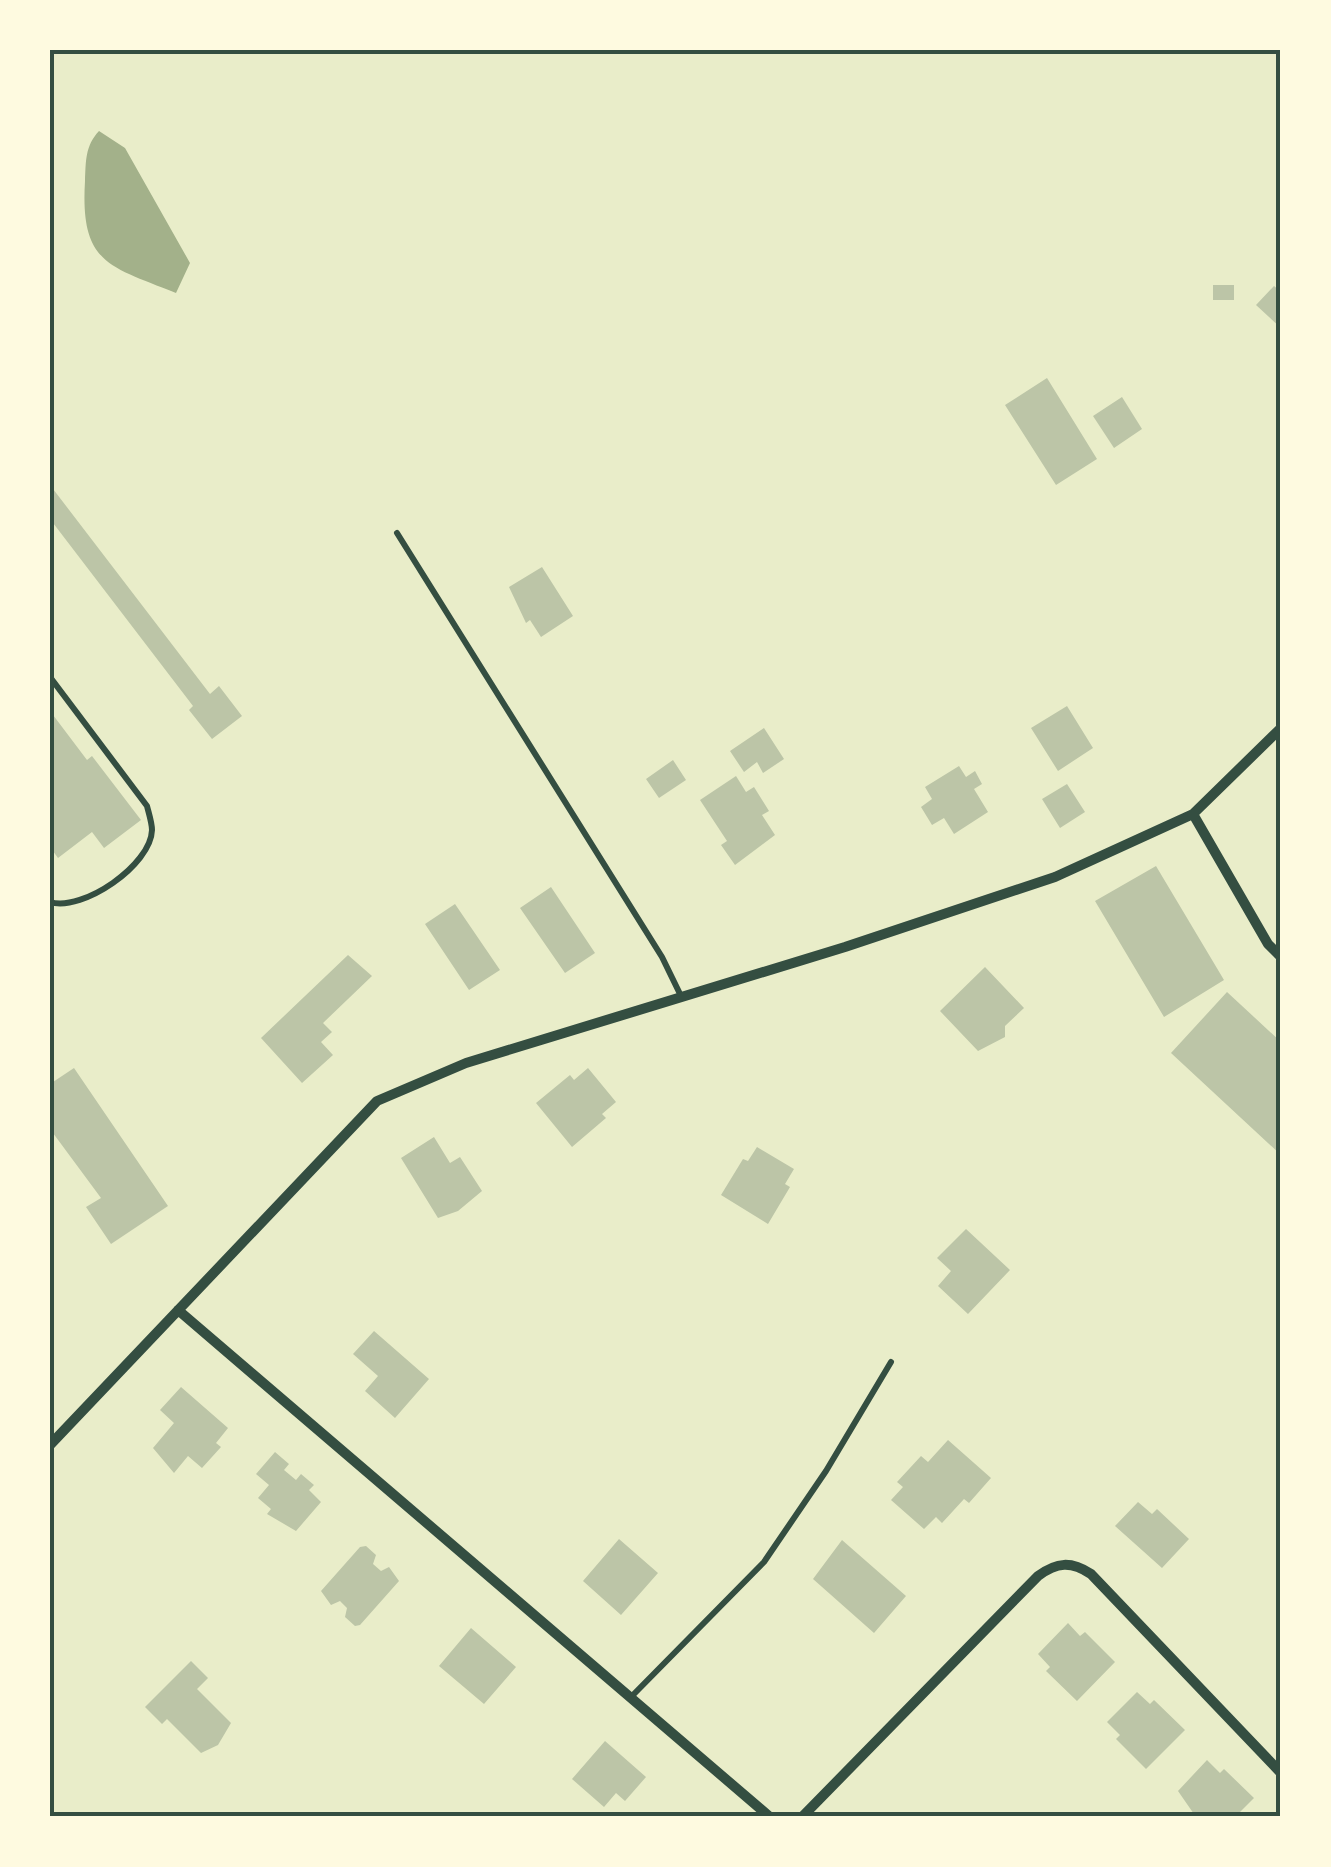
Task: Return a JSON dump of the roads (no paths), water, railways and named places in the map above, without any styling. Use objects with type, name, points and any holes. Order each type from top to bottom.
[{"type":"street","points":[[50,1444],[378,1101],[466,1062],[1055,876],[1193,814],[1281,728]]},
{"type":"street","points":[[1193,814],[1268,944],[1281,957]]},
{"type":"street","points":[[178,1310],[770,1817]]},
{"type":"street","points":[[802,1817],[1038,1576],[1052,1566],[1068,1564],[1091,1574],[1281,1774]]},
{"type":"lane","points":[[398,532],[652,941],[680,996]]},
{"type":"lane","points":[[50,678],[147,806],[152,832],[145,851],[99,894],[76,905],[50,902]]},
{"type":"lane","points":[[630,1698],[764,1562],[826,1471],[891,1362]]}]
